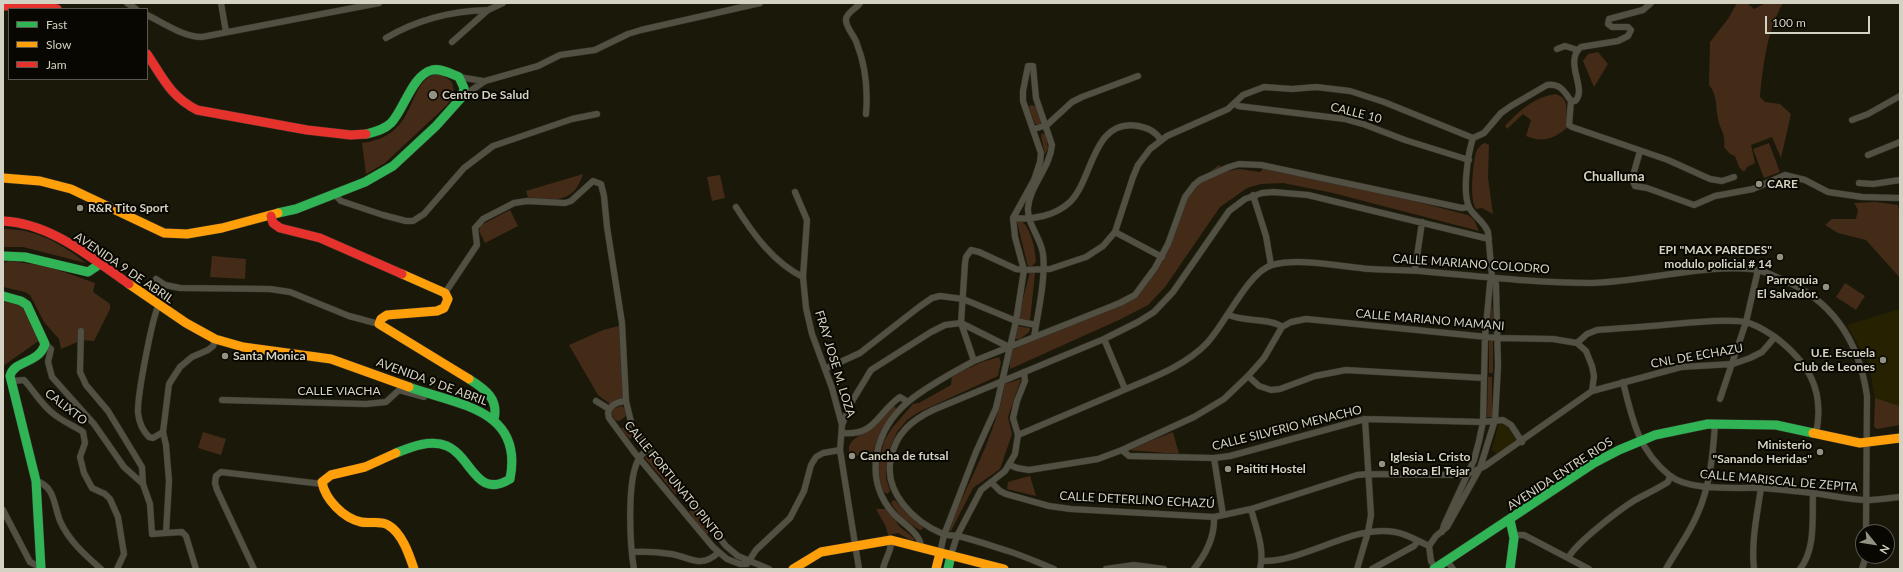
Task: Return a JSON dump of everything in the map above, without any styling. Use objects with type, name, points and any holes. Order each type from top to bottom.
[{"type":"main road","points":[[3,6],[34,5],[51,8]]},
{"type":"main road","points":[[3,178],[40,181],[71,189],[152,229],[164,232],[187,234],[199,232],[296,209],[365,182],[393,166],[436,126],[462,97],[464,88],[459,77],[441,70],[432,70],[416,83],[390,123],[376,131],[351,135],[296,128],[197,110],[170,92],[148,56]]},
{"type":"main road","points":[[271,216],[273,223],[280,228],[320,238],[445,293],[448,299],[444,308],[387,315],[380,318],[379,324],[482,387],[489,393],[496,404],[497,408],[494,419]]},
{"type":"main road","name":"AVENIDA 9 DE ABRIL","points":[[3,221],[21,223],[37,228],[66,242],[159,304],[185,324],[216,339],[247,348],[308,354],[331,359],[485,414],[494,419],[500,425],[511,452],[512,466],[510,479],[500,485],[487,484],[477,478],[461,456],[448,446],[439,444],[424,444],[395,453],[364,468],[332,475],[324,480],[322,484]]},
{"type":"main road","points":[[3,256],[35,258],[88,272],[100,264]]},
{"type":"main road","points":[[3,296],[21,301],[27,305],[45,344],[41,356],[14,369],[11,372],[36,481],[41,567]]},
{"type":"main road","name":"AVENIDA ENTRE RIOS","points":[[1435,569],[1594,463],[1619,450],[1674,430],[1698,425],[1714,424],[1776,425],[1867,443],[1900,438]]},
{"type":"main road","points":[[322,484],[330,498],[349,518],[362,522],[380,522],[392,528],[404,545],[414,569]]},
{"type":"main road","points":[[1510,520],[1514,527],[1515,535],[1510,569]]},
{"type":"main road","points":[[793,569],[822,552],[855,545],[891,540],[921,549],[1004,569]]},
{"type":"main road","points":[[936,569],[940,553]]},
{"type":"main road","points":[[948,569],[950,555]]},
{"type":"street","points":[[221,3],[226,32]]},
{"type":"street","points":[[148,15],[193,37],[379,3]]},
{"type":"street","points":[[452,42],[488,10],[503,3]]},
{"type":"street","points":[[462,97],[484,81],[538,66],[560,55],[595,50],[628,34],[641,30],[760,3]]},
{"type":"street","points":[[860,3],[847,16],[846,23],[857,42],[865,73],[868,88],[866,114]]},
{"type":"street","points":[[1571,101],[1575,101],[1579,95],[1575,61],[1578,50],[1582,46],[1618,41],[1628,36],[1631,30],[1628,26],[1612,27],[1608,24],[1610,19],[1643,10],[1651,3]]},
{"type":"street","points":[[386,38],[430,18],[468,10],[488,10]]},
{"type":"street","points":[[1557,49],[1565,46],[1578,50]]},
{"type":"street","points":[[940,553],[944,535],[976,452],[996,408],[1001,392],[1002,380],[1016,321],[1024,270],[1015,237],[1013,218],[1034,180],[1040,162],[1041,153],[1034,129],[1023,101],[1023,91],[1028,66],[1033,66],[1036,98],[1047,125],[1052,145],[1052,152],[1034,187],[1029,201],[1028,210],[1043,255],[1043,270],[1034,337]]},
{"type":"street","points":[[1034,129],[1047,125],[1072,102],[1138,76]]},
{"type":"street","points":[[459,77],[484,81]]},
{"type":"street","points":[[974,361],[961,323],[965,263],[966,257],[971,250],[979,252],[1016,269],[1024,270],[1043,270],[1063,266],[1086,257],[1103,246],[1115,232],[1138,165],[1150,149],[1161,140],[1183,128],[1228,109],[1243,95],[1264,87],[1277,89],[1316,87],[1350,91],[1384,102],[1473,138],[1484,133],[1501,114],[1511,106],[1547,85],[1553,84],[1561,87],[1571,101],[1568,126],[1682,165],[1717,181],[1734,177]]},
{"type":"street","points":[[1852,120],[1868,114],[1900,96]]},
{"type":"street","name":"CALLE 10","points":[[1235,103],[1238,106],[1338,118],[1363,124],[1405,140],[1469,160]]},
{"type":"street","points":[[334,194],[341,200],[383,216],[406,222],[413,221],[424,214],[464,168],[493,146],[572,119],[597,114]]},
{"type":"street","points":[[1013,218],[1030,219],[1055,212],[1071,201],[1082,183],[1104,138],[1114,131],[1127,126],[1136,126],[1152,130],[1161,140]]},
{"type":"street","points":[[1442,532],[1466,475],[1474,460],[1483,422],[1485,337],[1490,283],[1492,277],[1489,238],[1485,226],[1469,207],[1467,195],[1469,160],[1473,138]]},
{"type":"street","points":[[1868,155],[1900,142]]},
{"type":"street","points":[[1640,151],[1632,179],[1635,186],[1647,188],[1694,205],[1715,196],[1753,189],[1785,175],[1805,180],[1828,192],[1862,197],[1900,198]]},
{"type":"street","points":[[921,549],[921,542],[919,538],[899,520],[879,492],[875,475],[875,460],[877,451],[887,428],[908,402],[941,378],[974,361],[1128,299],[1141,288],[1162,257],[1181,207],[1192,188],[1200,180],[1215,172],[1239,164],[1261,165],[1462,208],[1469,207]]},
{"type":"street","points":[[1859,183],[1873,184],[1900,180]]},
{"type":"street","name":"CALLE FORTUNATO PINTO","points":[[445,293],[477,246],[475,228],[483,219],[521,202],[565,203],[571,201],[593,181],[601,184],[622,323],[626,401],[632,426],[732,552],[749,562],[769,569]]},
{"type":"street","name":"FRAY JOSE M. LOZA","points":[[795,192],[807,220],[803,277],[806,308],[812,334],[825,369],[842,425],[840,450],[859,569]]},
{"type":"street","points":[[1054,569],[1010,552],[957,536],[944,535],[925,524],[907,509],[896,494],[890,475],[890,464],[896,442],[909,424],[918,417],[1002,380],[1104,339],[1143,320],[1158,308],[1173,292],[1229,211],[1252,195],[1273,192],[1308,195],[1489,238]]},
{"type":"street","points":[[1018,435],[1159,375],[1194,354],[1206,344],[1229,315],[1251,281],[1264,268],[1271,265],[1266,236],[1252,195]]},
{"type":"street","points":[[736,207],[749,228],[783,265],[803,277]]},
{"type":"street","points":[[1415,270],[1422,222]]},
{"type":"street","points":[[1115,232],[1162,257]]},
{"type":"street","name":"CALLE MARIANO COLODRO","points":[[1271,265],[1306,263],[1370,269],[1415,270],[1514,280],[1592,283],[1638,279],[1699,270],[1729,268],[1758,270],[1801,288],[1829,310],[1850,339],[1858,356],[1864,377],[1867,443],[1866,524]]},
{"type":"street","points":[[1720,399],[1746,322],[1758,270]]},
{"type":"street","points":[[1435,569],[1431,561],[1429,546],[1436,536],[1442,532],[1480,468],[1496,420],[1496,284],[1492,277]]},
{"type":"street","points":[[156,279],[165,285],[180,288],[270,289],[290,292],[349,316],[379,324]]},
{"type":"street","points":[[825,369],[860,353],[905,316],[932,298],[946,296],[963,299],[1016,321],[1036,325]]},
{"type":"street","points":[[159,304],[153,319],[138,412],[143,430],[149,438],[163,432]]},
{"type":"street","points":[[1010,465],[1029,470],[1098,459],[1122,450],[1210,408],[1224,399],[1248,376],[1268,352],[1282,327],[1275,323],[1242,320],[1229,315]]},
{"type":"street","name":"CALLE MARIANO MAMANI","points":[[1282,327],[1291,322],[1306,318],[1485,337],[1553,339],[1577,343]]},
{"type":"street","points":[[1592,391],[1594,376],[1592,366],[1586,352],[1577,343],[1586,334],[1597,330],[1703,322],[1746,322],[1766,331],[1798,356],[1813,384],[1818,404],[1816,434]]},
{"type":"street","points":[[842,425],[851,403],[871,370],[930,332],[945,325],[961,323],[1009,347]]},
{"type":"street","points":[[81,331],[80,372],[82,379],[108,411],[142,467],[143,484],[150,504],[152,534],[182,532],[186,536],[196,569]]},
{"type":"street","name":"CNL DE ECHAZU","points":[[1592,391],[1681,368],[1733,364],[1762,352],[1775,338]]},
{"type":"street","points":[[166,533],[169,475],[163,432],[167,391],[172,378],[185,362],[208,350],[213,346],[216,339]]},
{"type":"street","points":[[1104,339],[1125,389]]},
{"type":"street","points":[[45,344],[51,349],[48,362],[52,376],[94,424],[124,467],[143,484]]},
{"type":"street","points":[[1248,376],[1259,386],[1271,390],[1280,389],[1315,376],[1346,370],[1485,376],[1497,375]]},
{"type":"street","points":[[950,555],[957,536],[981,490],[1005,471],[1010,465],[1015,454],[1018,435],[1014,426],[1013,418],[1016,401],[1025,380],[1024,372]]},
{"type":"street","name":"CALIXTO","points":[[12,381],[24,380],[36,398],[55,415],[83,432],[85,442],[80,457],[84,473],[92,488],[105,494],[110,499],[118,517],[124,554],[118,569]]},
{"type":"street","name":"CALLE MARISCAL DE ZEPITA","points":[[1623,382],[1636,432],[1653,460],[1670,476],[1706,487],[1760,488],[1866,500],[1900,497]]},
{"type":"street","name":"CALLE VIACHA","points":[[222,400],[366,404],[386,402],[399,390],[440,401],[449,400]]},
{"type":"street","name":"CALLE DETERLINO ECHAZÚ","points":[[991,482],[1006,494],[1056,507],[1083,510],[1214,517],[1251,509],[1357,476],[1368,474],[1466,475],[1485,466],[1522,442],[1592,391]]},
{"type":"street","points":[[842,433],[856,434],[868,429],[889,405],[900,397],[908,402]]},
{"type":"street","points":[[596,402],[609,409],[617,402],[626,401]]},
{"type":"street","name":"CALLE FORTUNATO PINTO","points":[[609,409],[609,418],[639,458],[718,553],[736,563],[745,564],[749,562]]},
{"type":"street","points":[[1357,569],[1368,532],[1371,515],[1365,419]]},
{"type":"street","name":"CALLE SILVERIO MENACHO","points":[[1122,450],[1129,456],[1214,458],[1230,456],[1365,419],[1483,422],[1496,420]]},
{"type":"street","points":[[1496,420],[1503,420],[1511,424],[1522,442]]},
{"type":"street","points":[[1666,569],[1690,530],[1703,499],[1713,452],[1714,424]]},
{"type":"street","points":[[634,569],[630,520],[634,473],[639,458],[649,449]]},
{"type":"street","points":[[749,562],[756,550],[793,514],[804,491],[811,465],[816,457],[823,453],[840,450]]},
{"type":"street","points":[[1214,458],[1222,515]]},
{"type":"street","points":[[254,569],[215,483],[216,476],[221,472],[322,484]]},
{"type":"street","points":[[1568,558],[1590,534],[1627,506],[1668,482],[1670,476]]},
{"type":"street","points":[[36,481],[45,484],[51,490],[60,520],[71,540],[101,569]]},
{"type":"street","points":[[1754,569],[1752,556],[1760,488]]},
{"type":"street","points":[[1800,569],[1806,561],[1811,541],[1813,493]]},
{"type":"street","points":[[884,501],[896,494]]},
{"type":"street","points":[[682,510],[692,501]]},
{"type":"street","points":[[1251,509],[1260,542],[1262,561],[1260,569]]},
{"type":"street","points":[[3,510],[28,559],[32,563],[41,567]]},
{"type":"street","points":[[1194,569],[1210,544],[1213,532],[1214,517]]},
{"type":"street","points":[[1262,561],[1278,561],[1368,532],[1395,532],[1429,546]]},
{"type":"street","points":[[708,542],[717,535]]},
{"type":"street","points":[[1515,535],[1524,535],[1589,569]]},
{"type":"street","points":[[883,569],[884,559],[891,547],[891,540]]},
{"type":"street","points":[[1372,569],[1414,546],[1418,541]]},
{"type":"street","points":[[633,552],[646,551],[672,554],[693,562],[711,558],[718,553]]},
{"type":"street","points":[[1447,561],[1453,569]]},
{"type":"street","points":[[1106,569],[1134,565],[1164,569]]},
{"type":"shaded area","points":[[1737,3],[1747,3],[1754,9],[1766,3],[1783,3],[1769,37],[1764,61],[1760,97],[1765,102],[1780,104],[1791,114],[1781,158],[1772,137],[1751,145],[1755,163],[1747,167],[1744,172],[1739,167],[1735,156],[1730,154],[1724,147],[1724,135],[1718,119],[1715,97],[1709,85],[1710,42],[1728,19]]},
{"type":"shaded area","points":[[1598,52],[1608,64],[1594,87],[1583,61],[1588,54]]},
{"type":"shaded area","points":[[436,74],[442,75],[453,84],[453,93],[447,105],[385,163],[366,174],[362,143],[381,138],[394,130],[403,120],[420,87],[426,79]]},
{"type":"shaded area","points":[[1556,94],[1564,100],[1566,104],[1568,127],[1563,131],[1548,139],[1538,139],[1526,136],[1531,120],[1523,114],[1507,129],[1505,126],[1528,105],[1541,98]]},
{"type":"shaded area","points":[[1030,105],[1035,106],[1042,121],[1040,124],[1035,124],[1029,108]]},
{"type":"shaded area","points":[[1042,133],[1046,135],[1048,148],[1045,155],[1041,136]]},
{"type":"shaded area","points":[[1485,143],[1489,145],[1488,178],[1493,214],[1482,208],[1476,209],[1472,190],[1476,152],[1482,144]]},
{"type":"shaded area","points":[[1769,143],[1780,172],[1764,178],[1753,149]]},
{"type":"shaded area","points":[[1219,165],[1228,171],[1239,169],[1260,172],[1266,166],[1375,191],[1468,215],[1474,220],[1479,231],[1333,193],[1283,183],[1261,184],[1247,188],[1220,207],[1165,287],[1148,305],[1121,319],[1010,369],[1010,351],[1136,291],[1151,272],[1195,183]]},
{"type":"shaded area","points":[[583,174],[575,190],[563,198],[548,200],[531,199],[528,197],[526,191]]},
{"type":"shaded area","points":[[720,175],[725,198],[712,201],[707,177]]},
{"type":"shaded area","points":[[1876,202],[1898,205],[1900,216],[1900,278],[1866,240],[1838,233],[1825,225],[1832,219],[1856,219],[1858,210],[1854,203]]},
{"type":"shaded area","points":[[510,210],[518,226],[485,243],[479,231],[481,225]]},
{"type":"shaded area","points":[[1022,221],[1031,235],[1034,246],[1036,262],[1031,267],[1028,266],[1027,263],[1017,222]]},
{"type":"shaded area","points":[[3,229],[26,231],[48,238],[86,263],[23,247],[3,247]]},
{"type":"shaded area","points":[[212,256],[246,259],[245,279],[210,277]]},
{"type":"shaded area","points":[[9,261],[47,266],[95,283],[93,292],[110,304],[110,309],[94,341],[82,340],[61,349],[59,339],[44,322],[30,295],[25,292],[3,287],[3,263]]},
{"type":"shaded area","points":[[1030,272],[1035,273],[1030,320],[1027,321],[1020,319],[1019,314]]},
{"type":"shaded area","points":[[1845,283],[1865,296],[1856,310],[1836,297]]},
{"type":"shaded area","points":[[3,294],[21,297],[40,340],[3,366]]},
{"type":"shaded area","points":[[1492,302],[1494,329],[1489,329]]},
{"type":"shaded area","name":"U.E. Escuela Club de Leones","points":[[1900,309],[1900,406],[1875,398],[1869,365],[1847,325]]},
{"type":"shaded area","points":[[619,326],[624,394],[621,400],[610,404],[598,395],[569,345],[603,330]]},
{"type":"shaded area","points":[[1017,326],[1030,328],[1029,332],[1020,339],[1015,339]]},
{"type":"shaded area","points":[[1489,340],[1493,340],[1493,373],[1489,373]]},
{"type":"shaded area","points":[[999,357],[1001,362],[998,376],[919,412],[907,420],[897,432],[887,455],[886,478],[890,491],[887,494],[882,490],[879,475],[879,464],[884,441],[892,428],[913,404],[919,403],[951,385],[952,376],[982,362]]},
{"type":"shaded area","points":[[1488,377],[1492,377],[1492,417],[1487,417]]},
{"type":"shaded area","points":[[1021,379],[1008,417],[1012,434],[1000,469],[973,488],[951,531],[947,530],[988,440],[1001,403],[1005,384]]},
{"type":"shaded area","points":[[1875,398],[1900,406],[1900,425],[1877,429],[1874,427]]},
{"type":"shaded area","points":[[893,405],[896,408],[896,411],[881,432],[872,454],[849,457],[849,446],[853,440],[872,427]]},
{"type":"shaded area","points":[[621,406],[625,408],[626,416],[619,421],[615,420],[611,413],[612,409]]},
{"type":"shaded area","points":[[1499,423],[1508,427],[1517,441],[1497,454],[1492,450]]},
{"type":"shaded area","points":[[628,426],[633,436],[630,439],[621,429]]},
{"type":"shaded area","points":[[203,432],[226,439],[221,455],[198,448]]},
{"type":"shaded area","points":[[1173,432],[1179,454],[1128,450]]},
{"type":"shaded area","points":[[649,454],[681,493],[680,495],[675,494],[645,458]]},
{"type":"shaded area","points":[[1030,476],[1036,496],[1007,489],[1008,482]]},
{"type":"shaded area","points":[[893,500],[896,501],[908,515],[923,527],[923,529],[920,530],[903,518],[891,503]]},
{"type":"shaded area","points":[[692,509],[710,530],[708,534],[705,534],[689,512]]},
{"type":"shaded area","points":[[876,509],[887,509],[900,527],[914,538],[914,541],[898,533],[888,535],[886,527]]},
{"type":"traffic: fast","points":[[278,213],[296,209],[365,182],[393,166],[436,126],[462,97],[464,88],[459,77],[439,70],[432,70],[425,73],[414,86],[391,123],[382,129],[366,134]]},
{"type":"traffic: fast","points":[[3,256],[25,257],[88,272],[100,264]]},
{"type":"traffic: fast","points":[[3,296],[21,301],[27,305],[45,344],[38,355],[16,367],[10,376],[36,481],[41,569]]},
{"type":"traffic: fast","points":[[469,379],[485,391],[493,400],[495,412],[494,419]]},
{"type":"traffic: fast","points":[[396,453],[421,445],[434,443],[441,444],[455,451],[482,481],[489,484],[499,484],[510,479],[512,456],[507,438],[497,424],[483,414],[466,406],[409,387]]},
{"type":"traffic: fast","points":[[1434,569],[1594,463],[1619,450],[1655,435],[1708,424],[1776,425],[1813,433]]},
{"type":"traffic: fast","points":[[1510,520],[1514,538],[1510,569]]},
{"type":"traffic: fast","points":[[948,569],[951,555]]},
{"type":"traffic: slow","points":[[3,178],[40,181],[71,189],[164,233],[187,234],[222,228],[278,213]]},
{"type":"traffic: slow","points":[[402,274],[445,293],[448,299],[444,308],[437,311],[387,315],[381,319],[379,324],[469,379]]},
{"type":"traffic: slow","points":[[129,284],[186,323],[215,339],[243,347],[331,359],[409,387]]},
{"type":"traffic: slow","points":[[1813,433],[1860,443],[1900,438]]},
{"type":"traffic: slow","points":[[396,453],[365,467],[331,475],[322,482],[327,495],[336,507],[354,520],[368,523],[378,522],[388,525],[393,529],[401,538],[414,569]]},
{"type":"traffic: slow","points":[[793,569],[821,552],[891,540],[1004,569]]},
{"type":"traffic: slow","points":[[936,569],[940,553]]},
{"type":"traffic: jam","points":[[3,6],[33,5],[51,8]]},
{"type":"traffic: jam","points":[[148,56],[168,86],[180,99],[197,110],[307,130],[351,135],[366,134]]},
{"type":"traffic: jam","points":[[271,216],[273,223],[280,228],[320,238],[402,274]]},
{"type":"traffic: jam","points":[[3,221],[21,223],[54,235],[85,253],[129,284]]},
{"type":"place","name":"Centro De Salud","points":[[433,95]]},
{"type":"place","name":"CARE","points":[[1759,184]]},
{"type":"place","name":"R&R Tito Sport","points":[[80,208]]},
{"type":"place","name":"EPI \"MAX PAREDES\" modulo policial # 14","points":[[1780,257]]},
{"type":"place","name":"Parroquia El Salvador.","points":[[1826,287]]},
{"type":"place","name":"Santa Monica","points":[[225,356]]},
{"type":"place","name":"U.E. Escuela Club de Leones","points":[[1883,360]]},
{"type":"place","name":"Ministerio \"Sanando Heridas\"","points":[[1820,452]]},
{"type":"place","name":"Cancha de futsal","points":[[852,456]]},
{"type":"place","name":"Iglesia L. Cristo la Roca El Tejar","points":[[1382,464]]},
{"type":"place","name":"Paitití Hostel","points":[[1228,469]]},
{"type":"district","name":"Chualluma","points":[[1614,177]]}]
